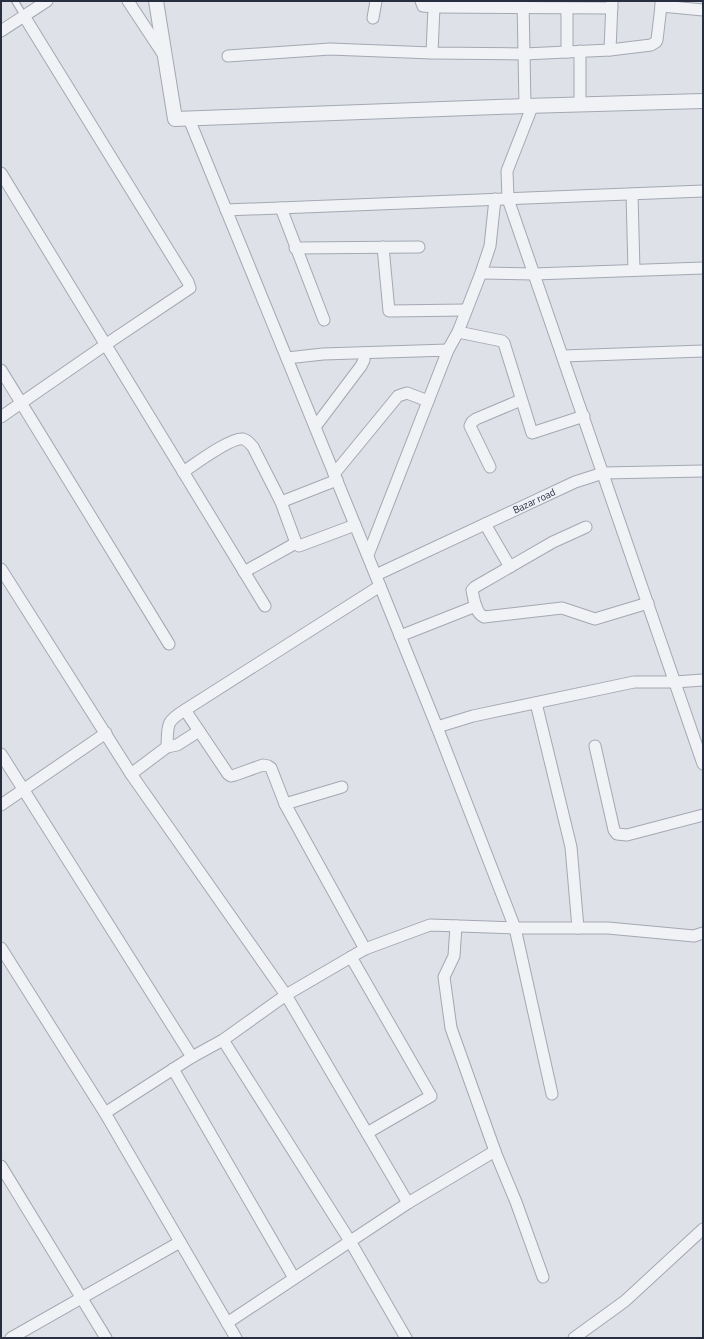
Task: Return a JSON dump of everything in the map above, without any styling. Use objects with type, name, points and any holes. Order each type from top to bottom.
[{"type":"street","points":[[1,31],[46,1]]},
{"type":"street","points":[[128,1],[165,57]]},
{"type":"street","points":[[156,1],[175,120],[703,101]]},
{"type":"street","points":[[373,18],[376,1]]},
{"type":"street","points":[[421,1],[423,6],[434,7],[523,4],[567,8],[612,5],[610,50]]},
{"type":"street","points":[[523,4],[524,54],[529,107],[507,171],[508,199],[702,759]]},
{"type":"street","points":[[228,56],[330,49],[432,53],[524,54],[610,50],[654,44],[657,40],[661,4],[703,10]]},
{"type":"street","points":[[432,53],[434,7]]},
{"type":"street","points":[[567,8],[567,52]]},
{"type":"street","points":[[1,417],[190,288],[190,285],[24,16]]},
{"type":"street","points":[[580,51],[580,105]]},
{"type":"street","points":[[189,119],[368,555],[515,928],[552,1094]]},
{"type":"street","points":[[1,173],[265,606]]},
{"type":"street","points":[[226,210],[703,191]]},
{"type":"street","points":[[632,194],[634,270]]},
{"type":"street","points":[[368,555],[448,350],[458,332],[482,273],[490,246],[495,199]]},
{"type":"street","points":[[281,208],[295,248],[324,320]]},
{"type":"street","points":[[383,247],[389,311],[466,310]]},
{"type":"street","points":[[295,248],[419,247]]},
{"type":"street","points":[[482,273],[534,274],[703,268]]},
{"type":"street","points":[[458,332],[504,342],[532,434],[584,416]]},
{"type":"street","points":[[287,358],[323,354],[448,350]]},
{"type":"street","points":[[562,356],[703,351]]},
{"type":"street","points":[[315,428],[361,366],[364,360],[364,353]]},
{"type":"street","points":[[1,370],[170,644]]},
{"type":"street","points":[[282,502],[336,477],[398,396],[407,393],[428,401]]},
{"type":"street","points":[[490,467],[470,426],[476,419],[521,400]]},
{"type":"street","points":[[183,472],[232,441],[242,439],[247,441],[253,447],[282,502],[296,543],[300,546],[355,525]]},
{"type":"street","name":"Bazar road","points":[[376,575],[575,482],[603,473],[703,471]]},
{"type":"street","points":[[485,524],[510,567]]},
{"type":"street","points":[[586,527],[553,542],[474,586],[472,590],[479,614],[484,617],[562,608],[596,619],[648,603]]},
{"type":"street","points":[[244,572],[296,543]]},
{"type":"street","points":[[1,569],[131,774],[286,996],[408,1203]]},
{"type":"street","points":[[167,747],[168,724],[172,718],[380,586]]},
{"type":"street","points":[[400,636],[476,606]]},
{"type":"street","points":[[437,727],[473,716],[634,682],[703,680]]},
{"type":"street","points":[[536,703],[571,847],[578,928]]},
{"type":"street","points":[[185,710],[228,774],[231,776],[263,765],[269,766],[285,804],[365,949]]},
{"type":"street","points":[[131,774],[167,747],[177,745],[199,731]]},
{"type":"street","points":[[1,804],[106,733]]},
{"type":"street","points":[[595,746],[614,830],[617,834],[627,835],[703,815]]},
{"type":"street","points":[[1,754],[192,1057]]},
{"type":"street","points":[[285,804],[342,787]]},
{"type":"street","points":[[105,1113],[192,1057],[223,1040],[286,996],[351,957],[365,949],[430,925],[515,928],[608,928],[694,936],[703,933]]},
{"type":"street","points":[[456,926],[454,956],[444,977],[451,1028],[495,1151],[516,1202],[543,1277]]},
{"type":"street","points":[[1,948],[105,1113],[236,1338]]},
{"type":"street","points":[[351,957],[431,1096],[367,1133]]},
{"type":"street","points":[[223,1040],[350,1241],[406,1338]]},
{"type":"street","points":[[174,1069],[294,1278]]},
{"type":"street","points":[[227,1323],[408,1203],[495,1151]]},
{"type":"street","points":[[1,1166],[106,1338]]},
{"type":"street","points":[[574,1338],[625,1301],[703,1229]]},
{"type":"street","points":[[11,1338],[180,1242]]},
{"type":"lane","points":[[15,1],[24,16]]}]
